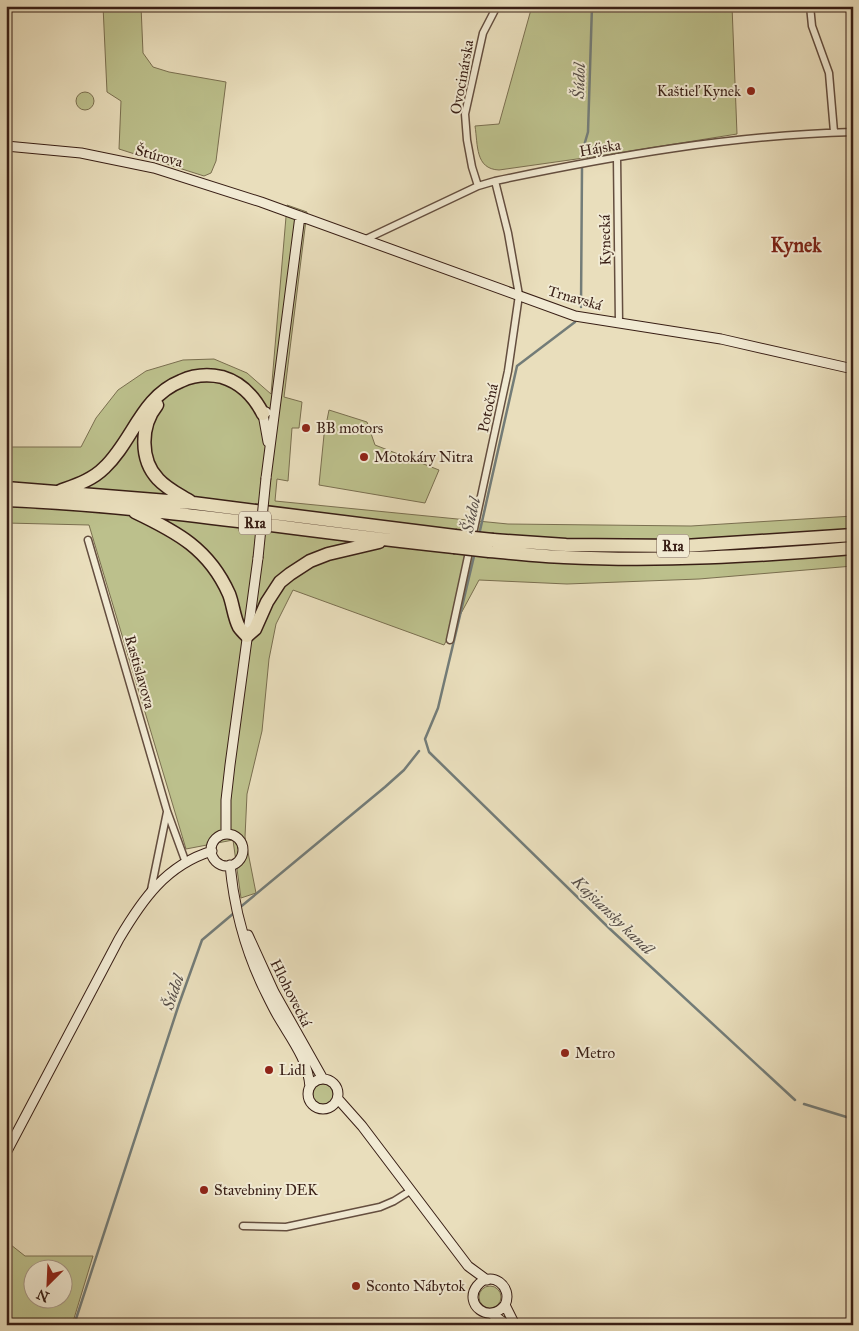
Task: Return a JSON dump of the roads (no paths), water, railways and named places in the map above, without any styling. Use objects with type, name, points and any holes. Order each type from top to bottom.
[{"type":"highway","points":[[58,492],[89,479],[105,467],[150,402],[167,388],[185,379],[205,375],[237,383],[256,401],[263,414]]},
{"type":"highway","points":[[193,503],[168,488],[158,479],[148,461],[145,442],[146,431],[148,420],[154,408],[165,396],[175,389],[186,384],[206,380],[235,388],[263,414]]},
{"type":"highway","name":"R1a","points":[[6,488],[193,503],[455,542]]},
{"type":"highway","name":"R1a","points":[[6,500],[124,507],[387,540],[491,545],[565,557],[674,558],[853,548]]},
{"type":"highway","points":[[124,507],[169,528],[201,552],[221,579],[234,609],[239,627],[246,636],[256,629],[267,602],[280,582],[295,570],[310,561],[328,554],[387,540]]},
{"type":"highway","name":"R1a","points":[[491,545],[675,546],[853,535]]},
{"type":"main road","name":"Štúrova","points":[[6,146],[81,153],[154,168],[300,216]]},
{"type":"main road","name":"Trnavská","points":[[300,216],[575,316],[721,339],[853,369]]},
{"type":"main road","points":[[226,834],[230,765],[258,558],[286,313],[300,216]]},
{"type":"main road","points":[[268,458],[263,414],[275,407]]},
{"type":"main road","points":[[201,855],[226,816]]},
{"type":"main road","points":[[226,834],[236,837],[243,846],[240,860],[230,865],[219,862],[214,858],[212,851],[215,840],[226,834]]},
{"type":"main road","points":[[6,1153],[119,939],[137,910],[162,880],[186,863],[212,851]]},
{"type":"main road","points":[[230,865],[239,917]]},
{"type":"main road","name":"Hlohovecká","points":[[239,917],[248,951],[260,981],[302,1058],[309,1075],[310,1087]]},
{"type":"main road","name":"Hlohovecká","points":[[239,917],[274,992],[323,1079]]},
{"type":"main road","points":[[338,1100],[330,1108],[322,1110],[314,1107],[308,1096],[310,1087],[316,1081],[323,1079],[336,1086],[338,1100],[362,1126],[468,1266],[487,1280]]},
{"type":"main road","points":[[330,1108],[362,1126]]},
{"type":"main road","points":[[468,1266],[476,1288]]},
{"type":"main road","points":[[492,1314],[505,1306],[508,1296],[505,1288],[496,1280],[487,1280],[480,1283],[476,1288],[473,1297],[476,1306],[483,1312],[492,1314],[507,1325]]},
{"type":"main road","points":[[505,1306],[515,1325]]},
{"type":"street","name":"Ovocinárska","points":[[478,186],[468,148],[465,114],[482,33],[497,6]]},
{"type":"street","points":[[810,6],[812,26],[829,73],[834,132]]},
{"type":"street","name":"Hájska","points":[[364,240],[478,186],[495,181],[616,157],[769,136],[853,132]]},
{"type":"street","name":"Kynecká","points":[[616,157],[619,323]]},
{"type":"street","name":"Potočná","points":[[450,640],[508,371],[519,295],[508,233],[495,181]]},
{"type":"street","name":"Rastislavova","points":[[88,540],[168,811],[186,863]]},
{"type":"street","name":"Rastislavova","points":[[152,890],[168,811]]},
{"type":"street","points":[[243,1226],[286,1227],[380,1208],[410,1191]]},
{"type":"waterway","name":"Šúdol","points":[[581,156],[588,132],[592,6]]},
{"type":"waterway","name":"Šúdol","points":[[581,307],[582,167]]},
{"type":"waterway","name":"Šúdol","points":[[479,535],[517,366],[575,322]]},
{"type":"waterway","name":"Kajsiansky kanál","points":[[475,552],[438,708],[425,739],[429,752],[610,929],[795,1100]]},
{"type":"waterway","name":"Šúdol","points":[[238,909],[385,787],[404,770],[419,751]]},
{"type":"waterway","name":"Šúdol","points":[[74,1325],[179,1004],[202,940],[234,913]]},
{"type":"waterway","name":"Kajsiansky kanál","points":[[804,1104],[853,1119]]},
{"type":"place","name":"Kaštieľ Kynek","points":[[751,91]]},
{"type":"place","name":"BB motors","points":[[306,428]]},
{"type":"place","name":"Motokáry Nitra","points":[[364,457]]},
{"type":"place","name":"Metro","points":[[565,1053]]},
{"type":"place","name":"Lidl","points":[[269,1070]]},
{"type":"place","name":"Stavebniny DEK","points":[[204,1190]]},
{"type":"place","name":"Sconto Nábytok","points":[[356,1286]]},
{"type":"district","name":"Kynek","points":[[796,245]]}]
